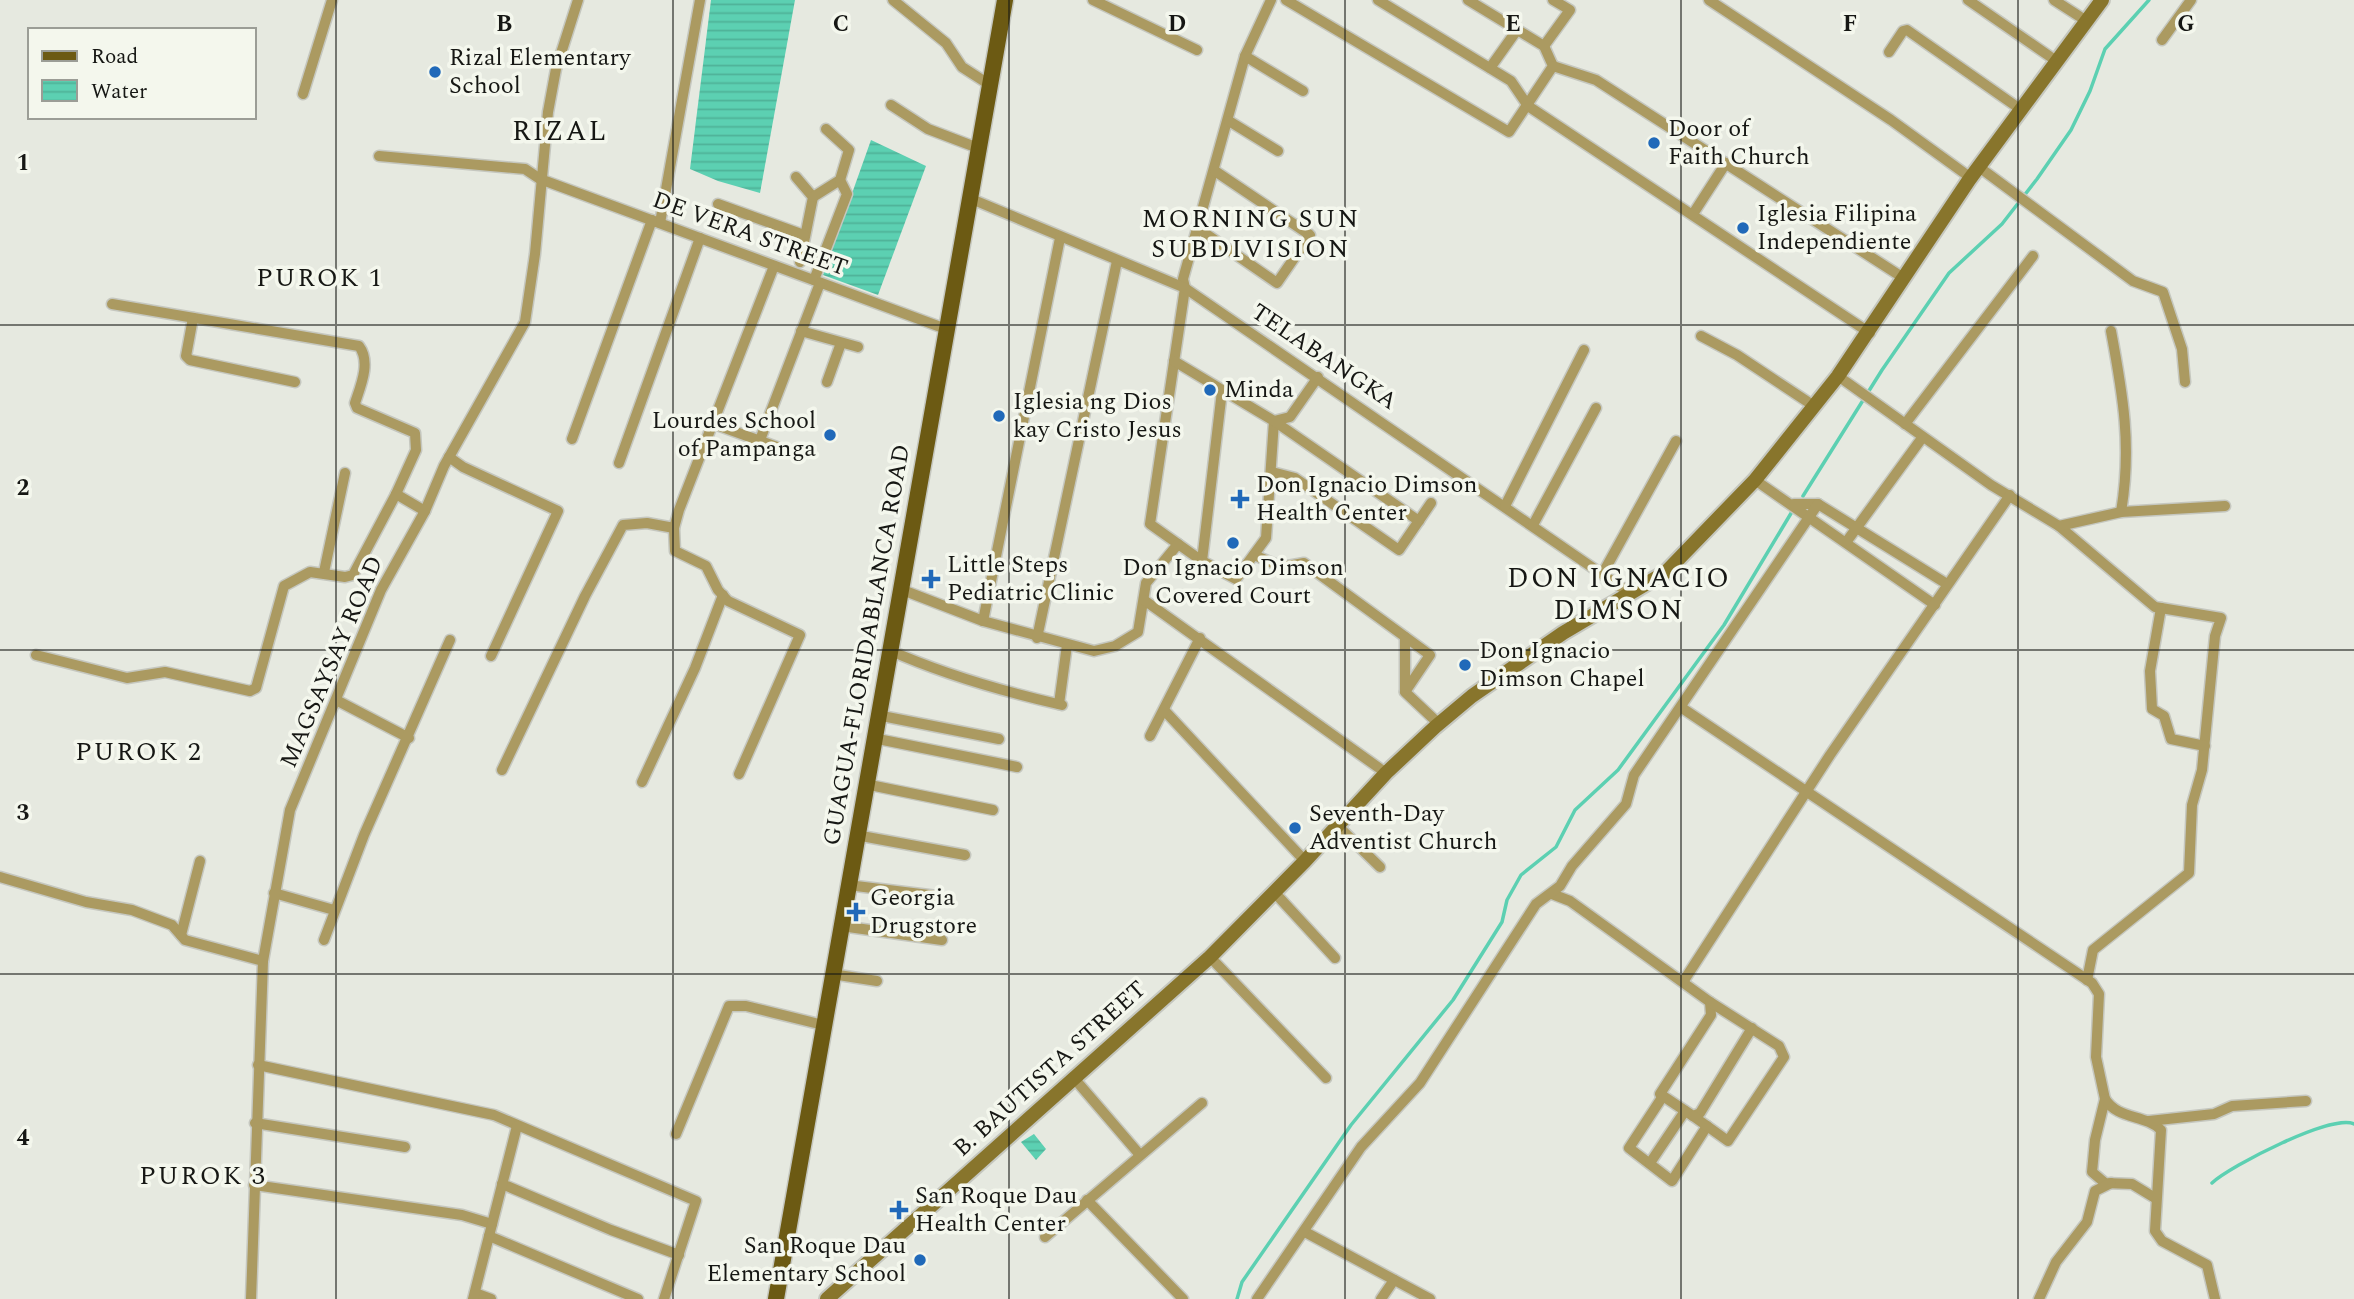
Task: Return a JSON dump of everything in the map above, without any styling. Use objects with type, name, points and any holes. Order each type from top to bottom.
[{"type":"main road","name":"GUAGUA-FLORIDABLANCA ROAD","points":[[776,1299],[1005,0]]},
{"type":"street","points":[[303,94],[332,0]]},
{"type":"street","name":"MAGSAYSAY ROAD","points":[[251,1299],[255,1123],[263,961],[290,810],[338,701],[381,590],[425,511],[449,457],[525,322],[555,69],[578,0]]},
{"type":"street","points":[[572,439],[656,222],[700,0]]},
{"type":"street","points":[[893,0],[946,43],[962,68],[990,85]]},
{"type":"street","points":[[1093,0],[1197,50]]},
{"type":"street","points":[[1271,0],[1245,56],[1183,279],[1185,288],[1150,524],[1202,561],[1236,579],[1266,538],[1274,421]]},
{"type":"street","points":[[1286,0],[1509,132],[1553,66]]},
{"type":"street","points":[[1378,0],[1511,81],[1528,106],[1870,333]]},
{"type":"street","points":[[1468,0],[1544,46],[1553,66],[1596,80],[1902,277]]},
{"type":"street","points":[[1544,46],[1570,10],[1553,0]]},
{"type":"street","points":[[1709,0],[1975,173],[2014,191],[2133,281],[2162,292],[2182,349],[2185,382]]},
{"type":"street","points":[[1968,0],[2055,60]]},
{"type":"street","points":[[2054,0],[2085,20]]},
{"type":"street","name":"B. BAUTISTA STREET","points":[[827,1299],[1210,957],[1305,862],[1386,773],[1472,696],[1563,633],[1666,572],[1755,480],[1838,376],[1870,333],[1902,277],[1975,173],[2055,60],[2102,0]]},
{"type":"street","points":[[2162,40],[2191,0]]},
{"type":"street","points":[[1490,68],[1517,30]]},
{"type":"street","points":[[1889,52],[1903,30],[1907,30],[2020,109]]},
{"type":"street","points":[[1245,56],[1303,91]]},
{"type":"street","points":[[891,105],[929,129],[978,148]]},
{"type":"street","points":[[1229,121],[1278,151]]},
{"type":"street","points":[[760,440],[801,331],[846,194],[840,180],[849,150],[826,129]]},
{"type":"street","name":"DE VERA STREET","points":[[379,156],[493,163],[524,169],[540,179],[774,266],[798,267],[817,281],[946,329]]},
{"type":"street","points":[[1693,214],[1726,163]]},
{"type":"street","points":[[1199,229],[1277,283],[1310,235],[1215,171]]},
{"type":"street","points":[[796,177],[813,197]]},
{"type":"street","points":[[798,267],[813,197],[840,180]]},
{"type":"street","name":"TELABANGKA","points":[[969,198],[1185,288],[1631,594]]},
{"type":"street","points":[[718,204],[804,235]]},
{"type":"street","points":[[619,463],[701,238]]},
{"type":"street","points":[[982,621],[1060,238]]},
{"type":"street","points":[[1905,424],[2033,256]]},
{"type":"street","points":[[1037,638],[1117,261]]},
{"type":"street","points":[[739,774],[800,635],[728,601],[706,566],[675,551],[674,528],[774,266]]},
{"type":"street","points":[[36,655],[127,678],[165,672],[250,691],[256,688],[284,586],[310,572],[345,577],[352,575],[396,494],[415,450],[415,433],[401,424],[366,414],[357,408],[355,403],[365,370],[364,352],[359,346],[112,304]]},
{"type":"street","points":[[193,318],[186,356],[190,360],[295,382]]},
{"type":"street","points":[[801,331],[858,347]]},
{"type":"street","points":[[2111,331],[2127,430],[2128,471],[2121,512]]},
{"type":"street","points":[[1701,336],[1748,362],[1814,406]]},
{"type":"street","points":[[827,382],[841,343]]},
{"type":"street","points":[[1506,506],[1584,350]]},
{"type":"street","points":[[1174,361],[1274,421],[1419,521]]},
{"type":"street","points":[[1838,376],[1991,485],[2059,526],[2155,607],[2221,618],[2215,636],[2205,746],[2192,805],[2189,873],[2093,950],[2087,979]]},
{"type":"street","points":[[1274,421],[1290,417],[1318,377]]},
{"type":"street","points":[[1202,561],[1222,391]]},
{"type":"street","points":[[1533,525],[1596,408]]},
{"type":"street","points":[[714,424],[777,447]]},
{"type":"street","points":[[1847,541],[1922,438]]},
{"type":"street","points":[[1603,573],[1676,441]]},
{"type":"street","points":[[449,457],[463,467],[558,511],[491,656]]},
{"type":"street","points":[[1272,472],[1295,478],[1399,550],[1431,503]]},
{"type":"street","points":[[324,572],[345,473]]},
{"type":"street","points":[[1755,480],[1794,504],[1807,519],[1847,541],[1935,604]]},
{"type":"street","points":[[396,494],[425,511]]},
{"type":"street","points":[[1683,982],[1830,755],[2010,495]]},
{"type":"street","points":[[1794,504],[1818,504],[1858,526],[1947,584]]},
{"type":"street","points":[[1257,1299],[1283,1257],[1305,1232],[1361,1147],[1420,1083],[1536,904],[1552,894],[1572,866],[1626,804],[1634,775],[1818,504]]},
{"type":"street","points":[[2059,526],[2121,512],[2225,506]]},
{"type":"street","points":[[502,770],[622,525],[647,523],[674,528]]},
{"type":"street","points":[[900,589],[982,621],[1037,638],[1094,651],[1132,638],[1139,632],[1146,583],[1178,544]]},
{"type":"street","points":[[1254,555],[1282,567],[1304,563],[1430,655],[1405,692]]},
{"type":"street","points":[[642,782],[695,668],[723,595]]},
{"type":"street","points":[[1144,600],[1386,773]]},
{"type":"street","points":[[2161,608],[2150,671],[2152,709],[2164,716],[2171,740],[2205,746]]},
{"type":"street","points":[[1405,637],[1405,692],[1440,724]]},
{"type":"street","points":[[1150,736],[1200,638]]},
{"type":"street","points":[[324,940],[334,910],[450,640]]},
{"type":"street","points":[[889,650],[935,671],[960,676],[982,687],[1060,704],[1067,645]]},
{"type":"street","points":[[338,701],[409,738]]},
{"type":"street","points":[[1682,708],[1993,919],[2087,979],[2099,994],[2096,1057],[2105,1099],[2095,1140],[2092,1172],[2105,1183],[2132,1184],[2155,1198]]},
{"type":"street","points":[[1164,710],[1305,862]]},
{"type":"street","points":[[877,715],[999,739]]},
{"type":"street","points":[[873,738],[1017,767]]},
{"type":"street","points":[[865,784],[993,810]]},
{"type":"street","points":[[1338,826],[1380,867]]},
{"type":"street","points":[[856,835],[965,855]]},
{"type":"street","points":[[181,935],[200,861]]},
{"type":"street","points":[[0,877],[86,901],[132,910],[172,925],[185,940],[263,961]]},
{"type":"street","points":[[848,885],[937,896]]},
{"type":"street","points":[[274,893],[334,910]]},
{"type":"street","points":[[1275,893],[1335,958]]},
{"type":"street","points":[[1552,894],[1570,901],[1710,1002],[1779,1046],[1784,1057],[1782,1062],[1728,1141],[1663,1096],[1660,1090],[1712,1015],[1710,1002]]},
{"type":"street","points":[[841,926],[942,940]]},
{"type":"street","points":[[1210,957],[1326,1077]]},
{"type":"street","points":[[832,974],[877,981]]},
{"type":"street","points":[[676,1134],[729,1006],[746,1006],[823,1025]]},
{"type":"street","points":[[1650,1163],[1689,1113],[1700,1112],[1752,1028]]},
{"type":"street","points":[[258,1065],[494,1115],[696,1201],[664,1299]]},
{"type":"street","points":[[1073,1077],[1140,1155]]},
{"type":"street","points":[[1663,1096],[1629,1148],[1672,1181],[1707,1126]]},
{"type":"street","points":[[2105,1099],[2117,1113],[2155,1124],[2161,1130],[2155,1231],[2162,1241],[2207,1265],[2215,1299]]},
{"type":"street","points":[[2145,1121],[2214,1114],[2232,1106],[2306,1101]]},
{"type":"street","points":[[1045,1237],[1202,1103]]},
{"type":"street","points":[[255,1123],[405,1147]]},
{"type":"street","points":[[491,1299],[474,1296],[517,1126]]},
{"type":"street","points":[[2039,1299],[2056,1262],[2087,1222],[2095,1191],[2111,1183]]},
{"type":"street","points":[[502,1184],[611,1230],[679,1255]]},
{"type":"street","points":[[254,1185],[463,1215],[492,1224]]},
{"type":"street","points":[[1087,1200],[1183,1299]]},
{"type":"street","points":[[1305,1232],[1430,1299]]},
{"type":"street","points":[[489,1236],[638,1299]]},
{"type":"street","points":[[1381,1299],[1394,1280]]},
{"type":"water","points":[[711,0],[795,0],[760,193],[718,181],[690,169]]},
{"type":"water","points":[[871,140],[926,166],[878,295],[823,275]]},
{"type":"water","points":[[1034,1134],[1046,1149],[1036,1160],[1021,1142]]},
{"type":"waterway","points":[[1803,496],[1882,370],[1949,273],[2002,224],[2037,179],[2071,130],[2090,91],[2105,49],[2149,0]]},
{"type":"waterway","points":[[1237,1299],[1242,1282],[1351,1125],[1453,1000],[1502,922],[1507,900],[1521,875],[1556,847],[1575,810],[1618,770],[1724,625],[1793,510]]},
{"type":"waterway","points":[[2212,1183],[2259,1154],[2305,1133],[2325,1126],[2354,1124]]},
{"type":"place","name":"Rizal Elementary School","points":[[435,72]]},
{"type":"place","name":"Door of Faith Church","points":[[1654,143]]},
{"type":"place","name":"Iglesia Filipina Independiente","points":[[1743,228]]},
{"type":"place","name":"Minda","points":[[1210,390]]},
{"type":"place","name":"Iglesia ng Dios kay Cristo Jesus","points":[[999,416]]},
{"type":"place","name":"Lourdes School of Pampanga","points":[[830,435]]},
{"type":"place","name":"Don Ignacio Dimson Health Center","points":[[1240,499]]},
{"type":"place","name":"Don Ignacio Dimson Covered Court","points":[[1233,543]]},
{"type":"place","name":"Little Steps Pediatric Clinic","points":[[931,579]]},
{"type":"place","name":"Don Ignacio Dimson Chapel","points":[[1465,665]]},
{"type":"place","name":"Seventh-Day Adventist Church","points":[[1295,828]]},
{"type":"place","name":"Georgia Drugstore","points":[[856,912]]},
{"type":"place","name":"San Roque Dau Health Center","points":[[899,1210]]},
{"type":"place","name":"San Roque Dau Elementary School","points":[[920,1260]]},
{"type":"district","name":"RIZAL","points":[[560,131]]},
{"type":"district","name":"MORNING SUN SUBDIVISION","points":[[1251,234]]},
{"type":"district","name":"PUROK 1","points":[[320,278]]},
{"type":"district","name":"DON IGNACIO DIMSON","points":[[1619,594]]},
{"type":"district","name":"PUROK 2","points":[[139,752]]},
{"type":"district","name":"PUROK 3","points":[[203,1176]]}]
